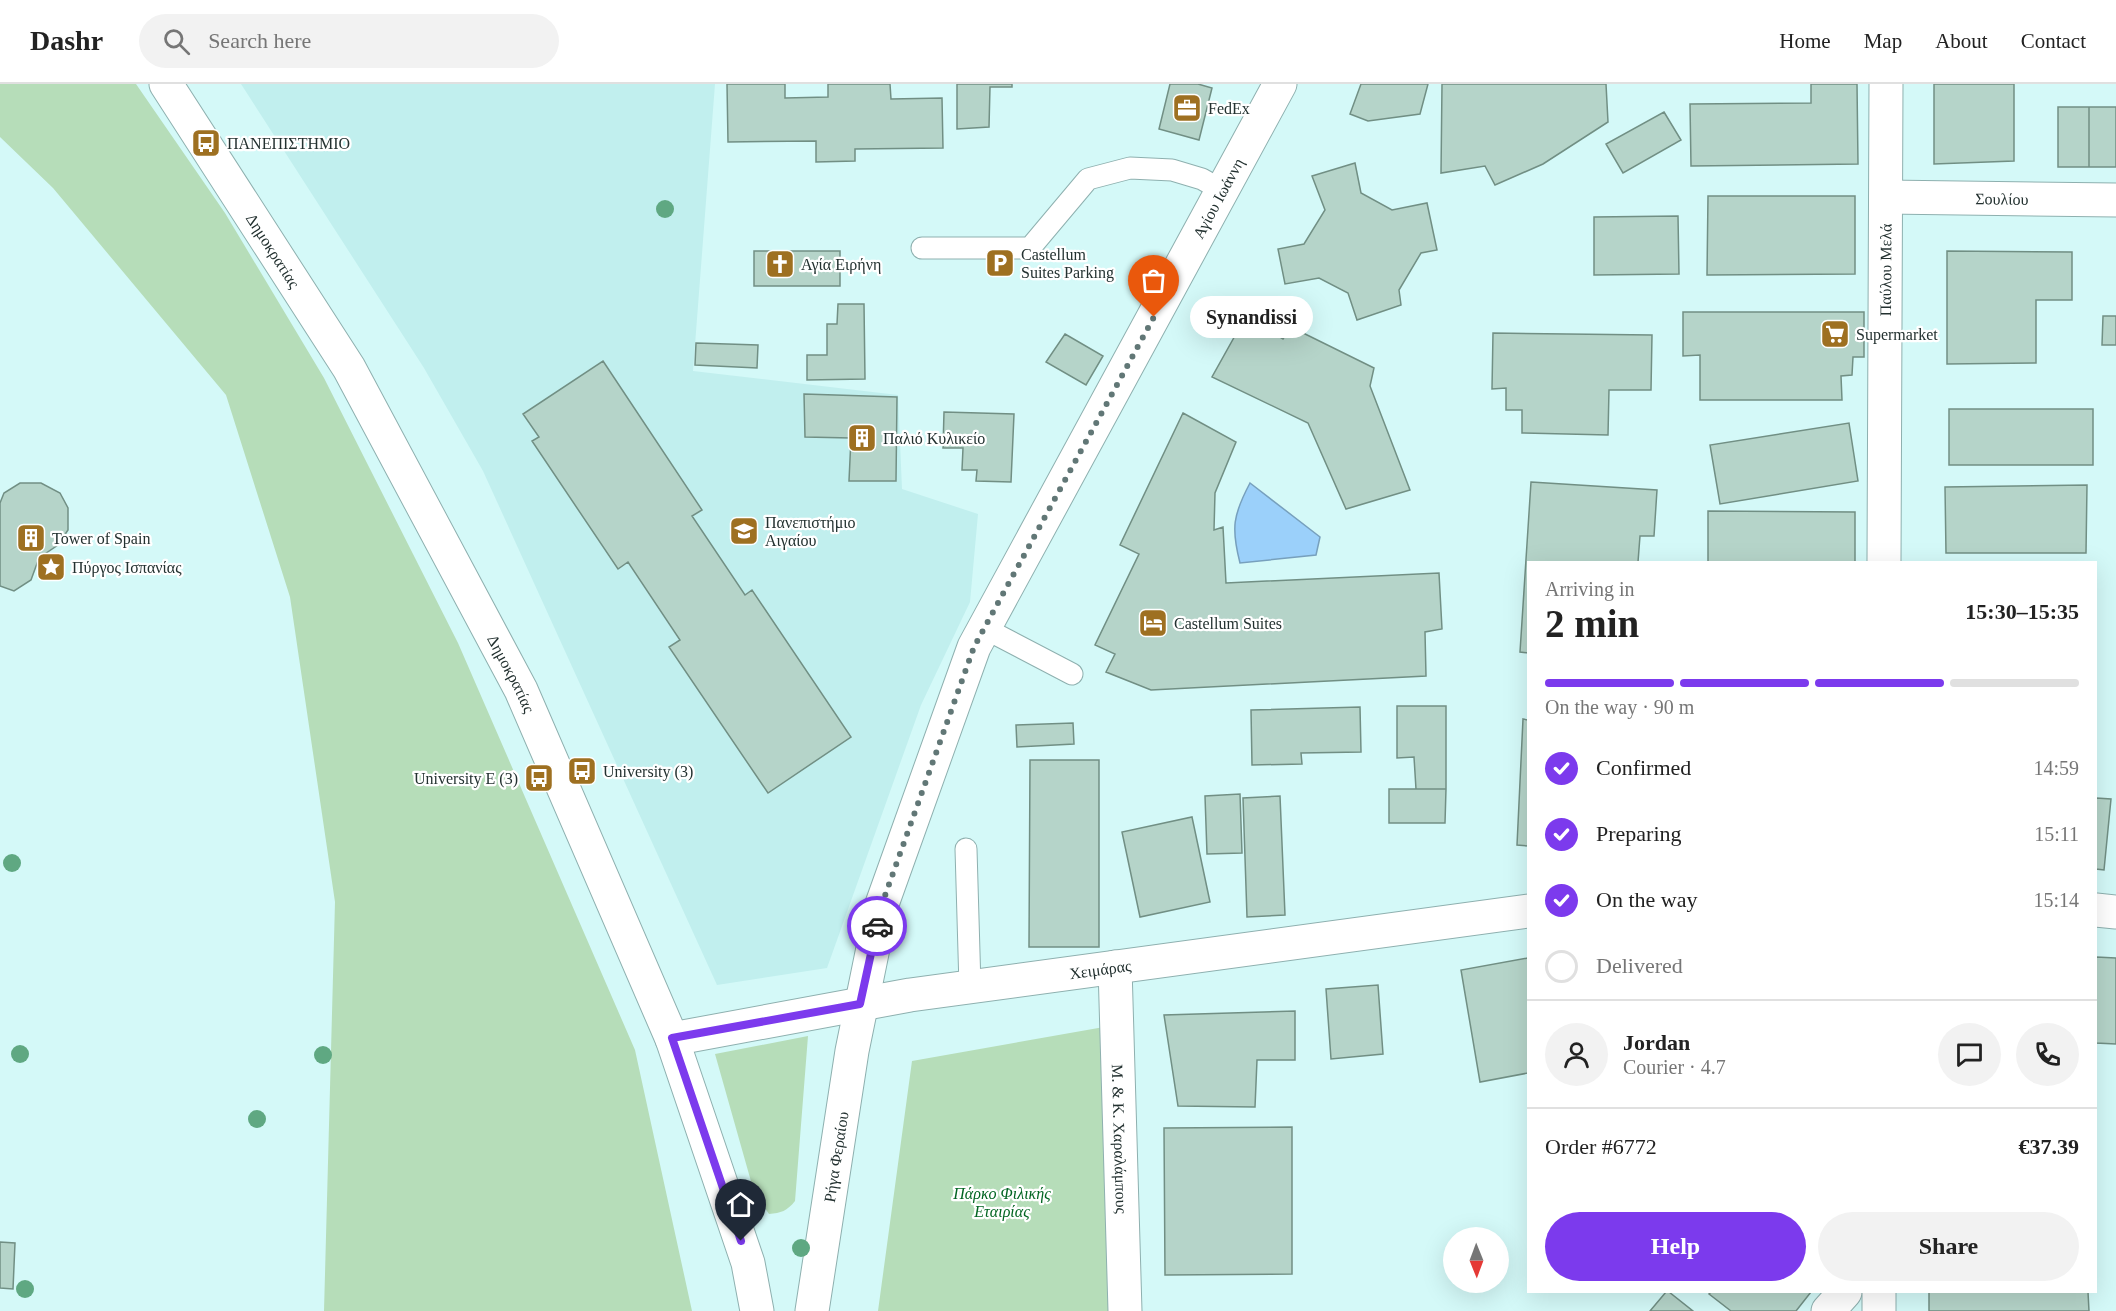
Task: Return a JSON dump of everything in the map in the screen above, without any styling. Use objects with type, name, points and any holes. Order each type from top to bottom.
[{"type":"street","name":"Δημοκρατίας","points":[[166,84],[349,368],[516,679],[672,1038],[748,1263],[758,1311]]},
{"type":"street","name":"Αγίου Ιωάννη","points":[[860,1004],[882,904],[974,647],[1280,84]]},
{"type":"street","name":"Παύλου Μελά","points":[[1884,561],[1886,84]]},
{"type":"street","name":"Σουλίου","points":[[1886,197],[2116,200]]},
{"type":"street","points":[[2097,910],[2116,912]]},
{"type":"street","name":"Χειμάρας","points":[[672,1038],[970,987],[1527,911]]},
{"type":"street","name":"Μ. & Κ. Χαραλάμπους","points":[[1115,967],[1125,1311]]},
{"type":"street","name":"Ρήγα Φεραίου","points":[[812,1311],[860,1004]]},
{"type":"street","points":[[1828,1311],[1844,1293]]},
{"type":"street","points":[[1879,1293],[1879,1311]]},
{"type":"lane","points":[[922,248],[1030,248],[1088,179],[1130,168],[1172,170],[1203,179],[1223,191]]},
{"type":"lane","points":[[984,628],[1072,674]]},
{"type":"lane","points":[[966,849],[970,987]]},
{"type":"shaded area","name":"Πανεπιστήμιο Αιγαίου","points":[[241,84],[715,84],[693,371],[898,395],[902,489],[978,514],[970,602],[921,705],[827,968],[717,985],[483,471],[424,368]]},
{"type":"green space","points":[[0,84],[136,84],[225,213],[324,378],[458,643],[635,1050],[692,1311],[324,1311],[335,902],[290,597],[226,395],[53,188],[0,137]]},
{"type":"green space","name":"Πάρκο Φιλικής Εταιρίας","points":[[1104,1027],[1112,1311],[878,1311],[912,1061]]},
{"type":"green space","points":[[808,1036],[795,1201],[784,1211],[769,1214],[754,1192],[715,1054]]},
{"type":"water","points":[[1250,483],[1320,537],[1316,555],[1240,563],[1235,540],[1235,522]]},
{"type":"building","points":[[727,84],[785,84],[785,98],[828,97],[828,84],[890,84],[891,99],[942,98],[943,148],[855,149],[855,161],[816,162],[816,141],[728,142]]},
{"type":"building","points":[[957,84],[1012,84],[1012,87],[990,87],[989,127],[957,129]]},
{"type":"building","points":[[1170,84],[1198,84],[1212,88],[1199,140],[1159,129]]},
{"type":"building","points":[[1361,84],[1428,84],[1420,114],[1368,121],[1350,114]]},
{"type":"building","points":[[1442,84],[1606,84],[1608,122],[1543,164],[1495,185],[1485,166],[1441,173]]},
{"type":"building","points":[[1811,84],[1857,84],[1858,164],[1691,166],[1690,104],[1811,103]]},
{"type":"building","points":[[1934,84],[2014,84],[2014,161],[1934,164]]},
{"type":"building","points":[[2058,107],[2089,107],[2089,167],[2058,167]]},
{"type":"building","points":[[2089,107],[2116,107],[2116,167],[2089,167]]},
{"type":"building","points":[[1664,112],[1681,140],[1623,173],[1606,144]]},
{"type":"building","points":[[1355,163],[1361,193],[1392,210],[1427,203],[1437,250],[1421,253],[1399,290],[1401,305],[1357,320],[1348,293],[1319,278],[1285,284],[1278,249],[1304,244],[1325,210],[1312,176]]},
{"type":"building","points":[[1708,196],[1855,196],[1855,274],[1707,275]]},
{"type":"building","points":[[1678,216],[1679,274],[1594,275],[1594,217]]},
{"type":"building","points":[[754,251],[840,251],[840,286],[754,286]]},
{"type":"building","points":[[1947,251],[2072,252],[2072,300],[2036,300],[2036,363],[1947,364]]},
{"type":"building","points":[[838,304],[864,304],[865,379],[807,380],[807,355],[827,355],[827,324],[837,324]]},
{"type":"building","points":[[1683,312],[1864,312],[1864,357],[1853,357],[1852,375],[1841,376],[1842,400],[1700,400],[1700,355],[1683,356]]},
{"type":"building","points":[[1246,316],[1283,339],[1291,327],[1374,368],[1370,386],[1410,490],[1346,509],[1308,423],[1212,377]]},
{"type":"building","points":[[2103,316],[2116,316],[2116,345],[2102,345]]},
{"type":"building","points":[[1493,333],[1652,335],[1651,390],[1609,390],[1608,435],[1522,433],[1522,410],[1506,410],[1506,388],[1492,389]]},
{"type":"building","points":[[1065,334],[1103,356],[1086,385],[1046,362]]},
{"type":"building","points":[[696,343],[758,345],[757,368],[695,365]]},
{"type":"building","points":[[603,361],[702,510],[692,516],[745,595],[752,590],[851,737],[768,793],[669,647],[680,640],[628,562],[618,569],[532,441],[539,437],[523,414]]},
{"type":"building","name":"Παλιό Κυλικείο","points":[[804,394],[897,397],[896,481],[849,481],[851,438],[805,437]]},
{"type":"building","points":[[1949,409],[2093,409],[2093,465],[1949,465]]},
{"type":"building","points":[[944,412],[1014,414],[1011,482],[976,481],[977,470],[962,470],[963,448],[943,448]]},
{"type":"building","points":[[1183,413],[1236,442],[1215,493],[1214,530],[1223,527],[1226,583],[1439,573],[1442,629],[1425,632],[1426,676],[1151,690],[1106,672],[1115,654],[1095,645],[1139,554],[1120,545]]},
{"type":"building","points":[[1849,423],[1858,481],[1720,504],[1710,445]]},
{"type":"building","points":[[1531,482],[1657,490],[1654,536],[1640,536],[1638,561],[1527,561],[1527,653],[1520,652]]},
{"type":"building","name":"Tower of Spain","points":[[20,483],[41,483],[60,493],[68,508],[68,530],[58,545],[39,558],[31,580],[14,591],[0,586],[0,503],[4,493]]},
{"type":"building","points":[[2087,485],[2086,553],[1946,553],[1945,487]]},
{"type":"building","points":[[1708,511],[1855,512],[1855,561],[1708,561]]},
{"type":"building","points":[[1397,706],[1446,706],[1446,789],[1416,789],[1414,757],[1397,758]]},
{"type":"building","points":[[1360,707],[1361,752],[1301,753],[1302,764],[1252,765],[1251,710]]},
{"type":"building","points":[[1523,719],[1527,720],[1527,846],[1517,845]]},
{"type":"building","points":[[1073,723],[1074,744],[1017,747],[1016,725]]},
{"type":"building","points":[[1030,760],[1099,760],[1099,947],[1029,947]]},
{"type":"building","points":[[1389,789],[1446,789],[1445,823],[1389,823]]},
{"type":"building","points":[[1240,794],[1242,853],[1207,854],[1205,796]]},
{"type":"building","points":[[1280,796],[1285,915],[1247,917],[1243,798]]},
{"type":"building","points":[[2097,798],[2111,799],[2104,870],[2097,869]]},
{"type":"building","points":[[1192,817],[1210,902],[1140,917],[1122,832]]},
{"type":"building","points":[[2097,957],[2116,958],[2116,1044],[2097,1043]]},
{"type":"building","points":[[1527,958],[1527,1073],[1480,1082],[1461,970]]},
{"type":"building","points":[[1378,985],[1383,1054],[1331,1059],[1326,989]]},
{"type":"building","points":[[1295,1011],[1295,1060],[1257,1060],[1255,1107],[1178,1106],[1164,1015]]},
{"type":"building","points":[[1292,1127],[1292,1274],[1165,1275],[1164,1128]]},
{"type":"building","points":[[0,1242],[15,1243],[13,1289],[0,1288]]},
{"type":"building","points":[[1665,1293],[1670,1293],[1693,1311],[1650,1311]]},
{"type":"building","points":[[1810,1293],[1796,1311],[1731,1311],[1709,1294]]},
{"type":"building","points":[[1929,1293],[2088,1293],[2089,1311],[1929,1311]]},
{"type":"way so far","points":[[877,926],[882,904],[974,647],[1154,317]]},
{"type":"place","name":"FedEx","points":[[1187,108]]},
{"type":"place","name":"ΠΑΝΕΠΙΣΤΗΜΙΟ","points":[[206,143]]},
{"type":"place","name":"Castellum Suites Parking","points":[[1000,263]]},
{"type":"place","name":"Αγία Ειρήνη","points":[[780,264]]},
{"type":"place","name":"Synandissi","points":[[1154,317]]},
{"type":"place","name":"Supermarket","points":[[1835,334]]},
{"type":"place","name":"Παλιό Κυλικείο","points":[[862,438]]},
{"type":"place","name":"Πανεπιστήμιο Αιγαίου","points":[[744,531]]},
{"type":"place","name":"Tower of Spain","points":[[31,538]]},
{"type":"place","name":"Πύργος Ισπανίας","points":[[51,567]]},
{"type":"place","name":"Castellum Suites","points":[[1153,623]]},
{"type":"place","name":"University (3)","points":[[582,771]]},
{"type":"place","name":"University E (3)","points":[[539,778]]},
{"type":"route","points":[[741,1241],[672,1038],[860,1004],[877,926]]}]
